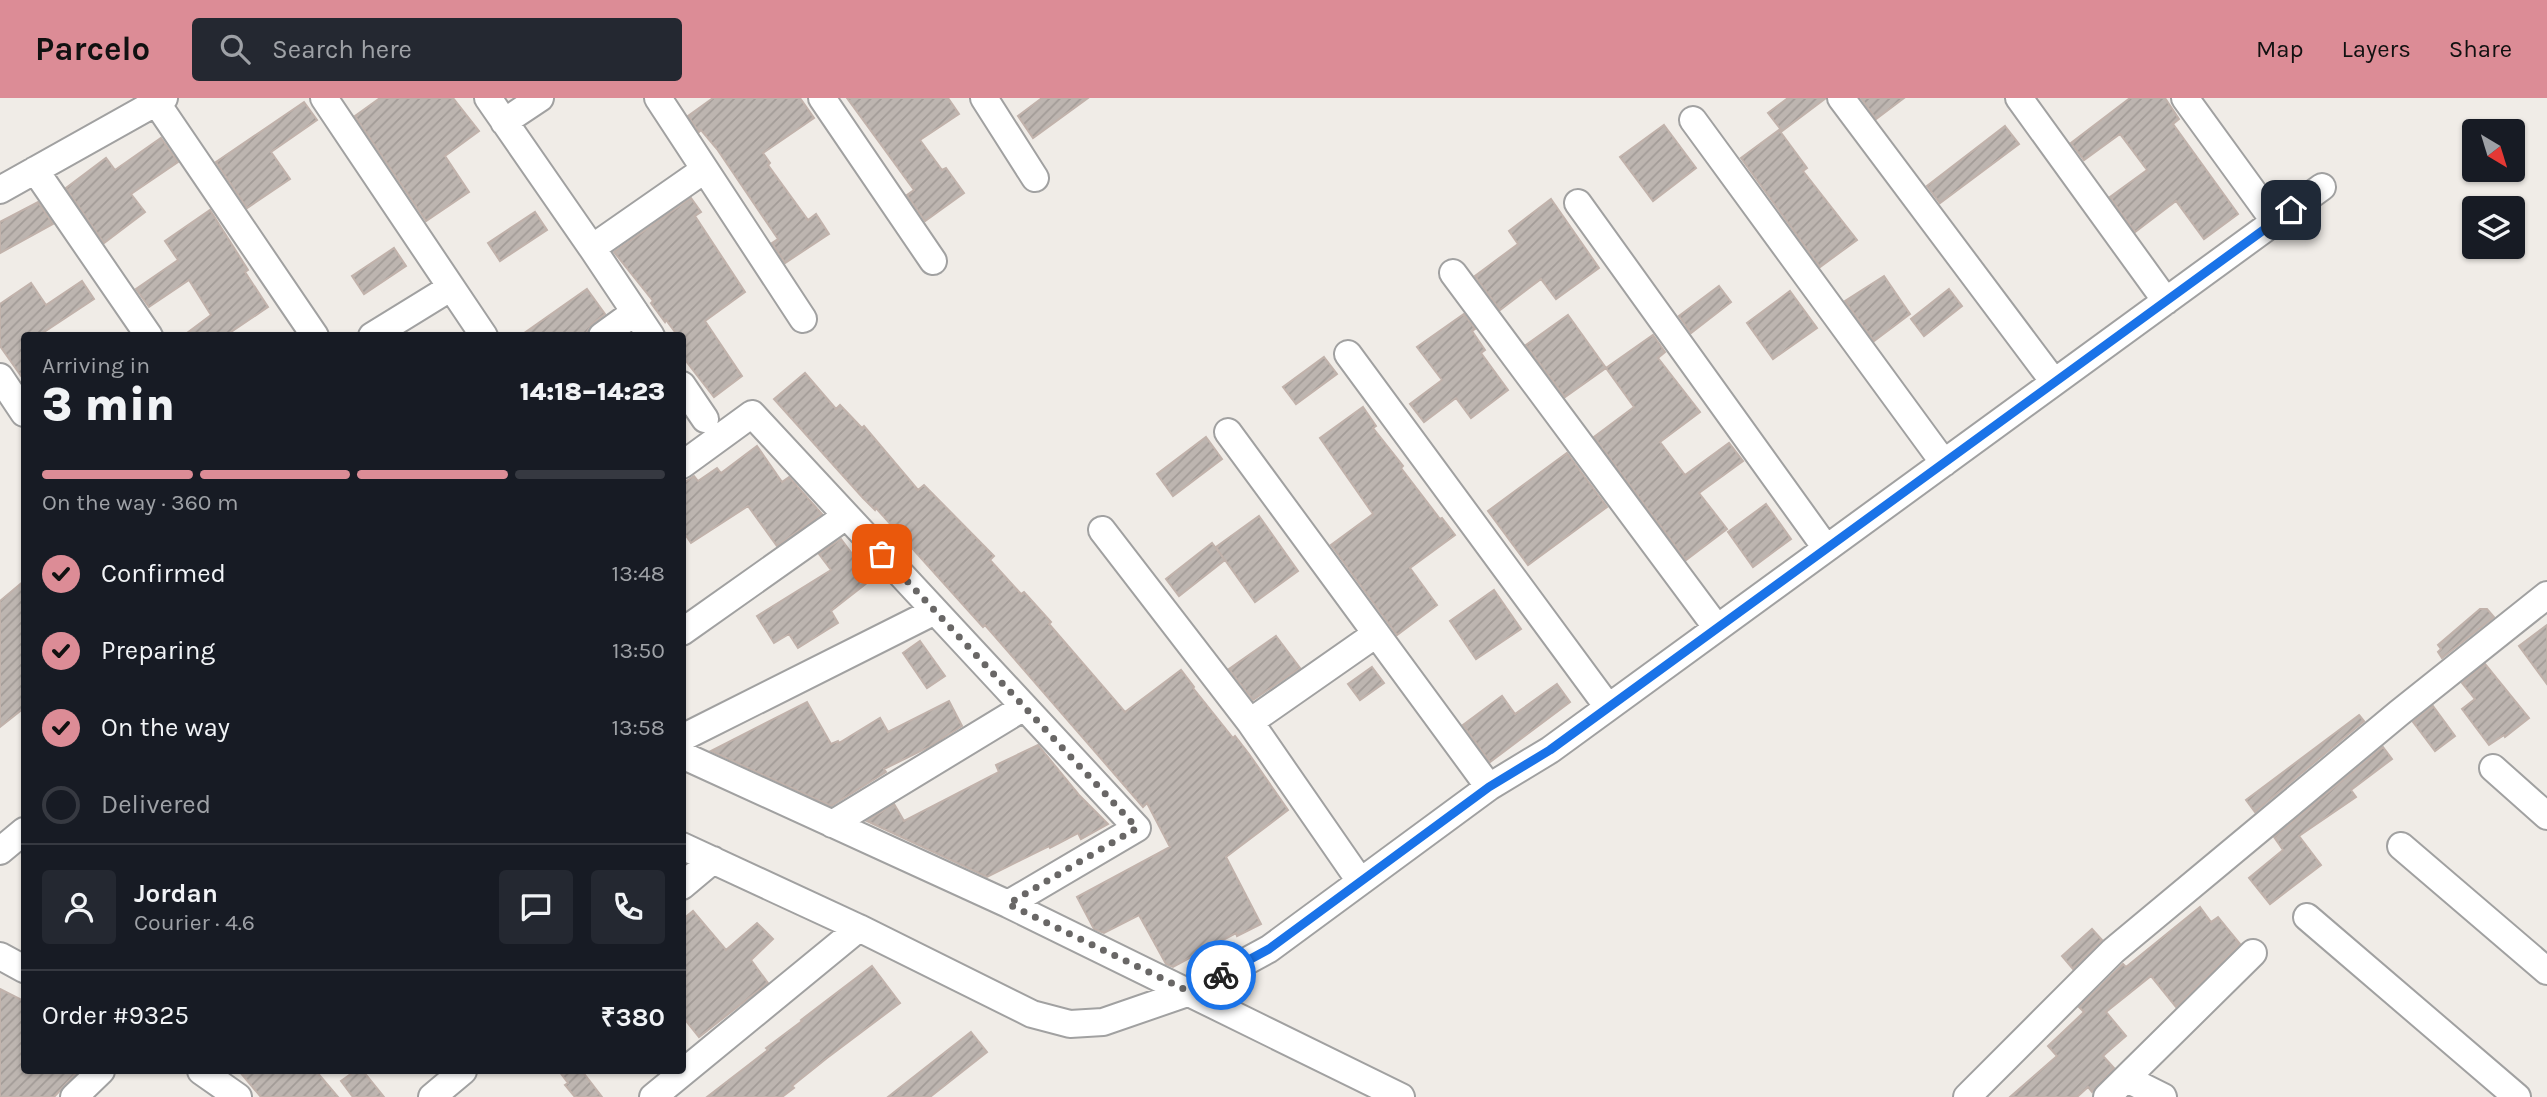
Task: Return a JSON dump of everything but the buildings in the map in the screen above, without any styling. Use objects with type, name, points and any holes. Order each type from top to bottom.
[{"type":"street","points":[[324,98],[481,332]]},
{"type":"street","points":[[488,98],[648,332]]},
{"type":"street","points":[[504,122],[540,98]]},
{"type":"street","points":[[822,98],[933,261]]},
{"type":"street","points":[[984,98],[1035,177]]},
{"type":"street","points":[[1841,98],[2054,382]]},
{"type":"street","points":[[2018,98],[2166,301]]},
{"type":"street","points":[[2185,98],[2275,222]]},
{"type":"street","points":[[0,190],[160,100],[313,332]]},
{"type":"street","points":[[668,101],[704,170],[803,319]]},
{"type":"street","points":[[1693,120],[1944,463]]},
{"type":"street","points":[[35,170],[146,332]]},
{"type":"street","points":[[592,248],[704,170]]},
{"type":"street","points":[[686,848],[859,928],[1032,1014],[1070,1024],[1103,1022],[1190,992],[1269,949],[1489,787],[1550,750],[2322,187]]},
{"type":"street","points":[[1578,203],[1826,548]]},
{"type":"street","points":[[1453,273],[1717,628]]},
{"type":"street","points":[[378,332],[450,288]]},
{"type":"street","points":[[608,332],[635,312]]},
{"type":"street","points":[[1348,354],[1608,707]]},
{"type":"street","points":[[0,377],[21,409]]},
{"type":"street","points":[[686,391],[705,419]]},
{"type":"street","points":[[686,462],[752,414],[1137,828],[1008,904]]},
{"type":"street","points":[[1228,432],[1489,787]]},
{"type":"street","points":[[686,629],[846,516]]},
{"type":"street","points":[[1102,530],[1250,722],[1360,881]]},
{"type":"street","points":[[1967,1097],[2113,951],[2399,713],[2547,595]]},
{"type":"street","points":[[686,736],[935,611]]},
{"type":"street","points":[[1250,722],[1376,634]]},
{"type":"street","points":[[832,824],[1024,707]]},
{"type":"street","points":[[686,757],[1008,904],[1401,1097]]},
{"type":"street","points":[[2493,768],[2547,816]]},
{"type":"street","points":[[0,851],[21,834]]},
{"type":"street","points":[[2401,846],[2547,971]]},
{"type":"street","points":[[686,883],[713,860]]},
{"type":"street","points":[[2307,917],[2517,1097]]},
{"type":"street","points":[[686,1070],[859,928]]},
{"type":"street","points":[[2107,1097],[2253,953]]},
{"type":"street","points":[[0,956],[21,967]]},
{"type":"street","points":[[74,1097],[98,1074]]},
{"type":"street","points":[[215,1074],[238,1097]]},
{"type":"street","points":[[432,1097],[459,1074]]},
{"type":"street","points":[[653,1097],[681,1074]]},
{"type":"street","points":[[2127,1079],[2163,1097]]},
{"type":"way so far","points":[[882,554],[1137,828],[1008,904],[1190,992],[1221,975]]},
{"type":"route","points":[[1221,975],[1269,949],[1489,787],[1550,750],[2291,210]]}]
